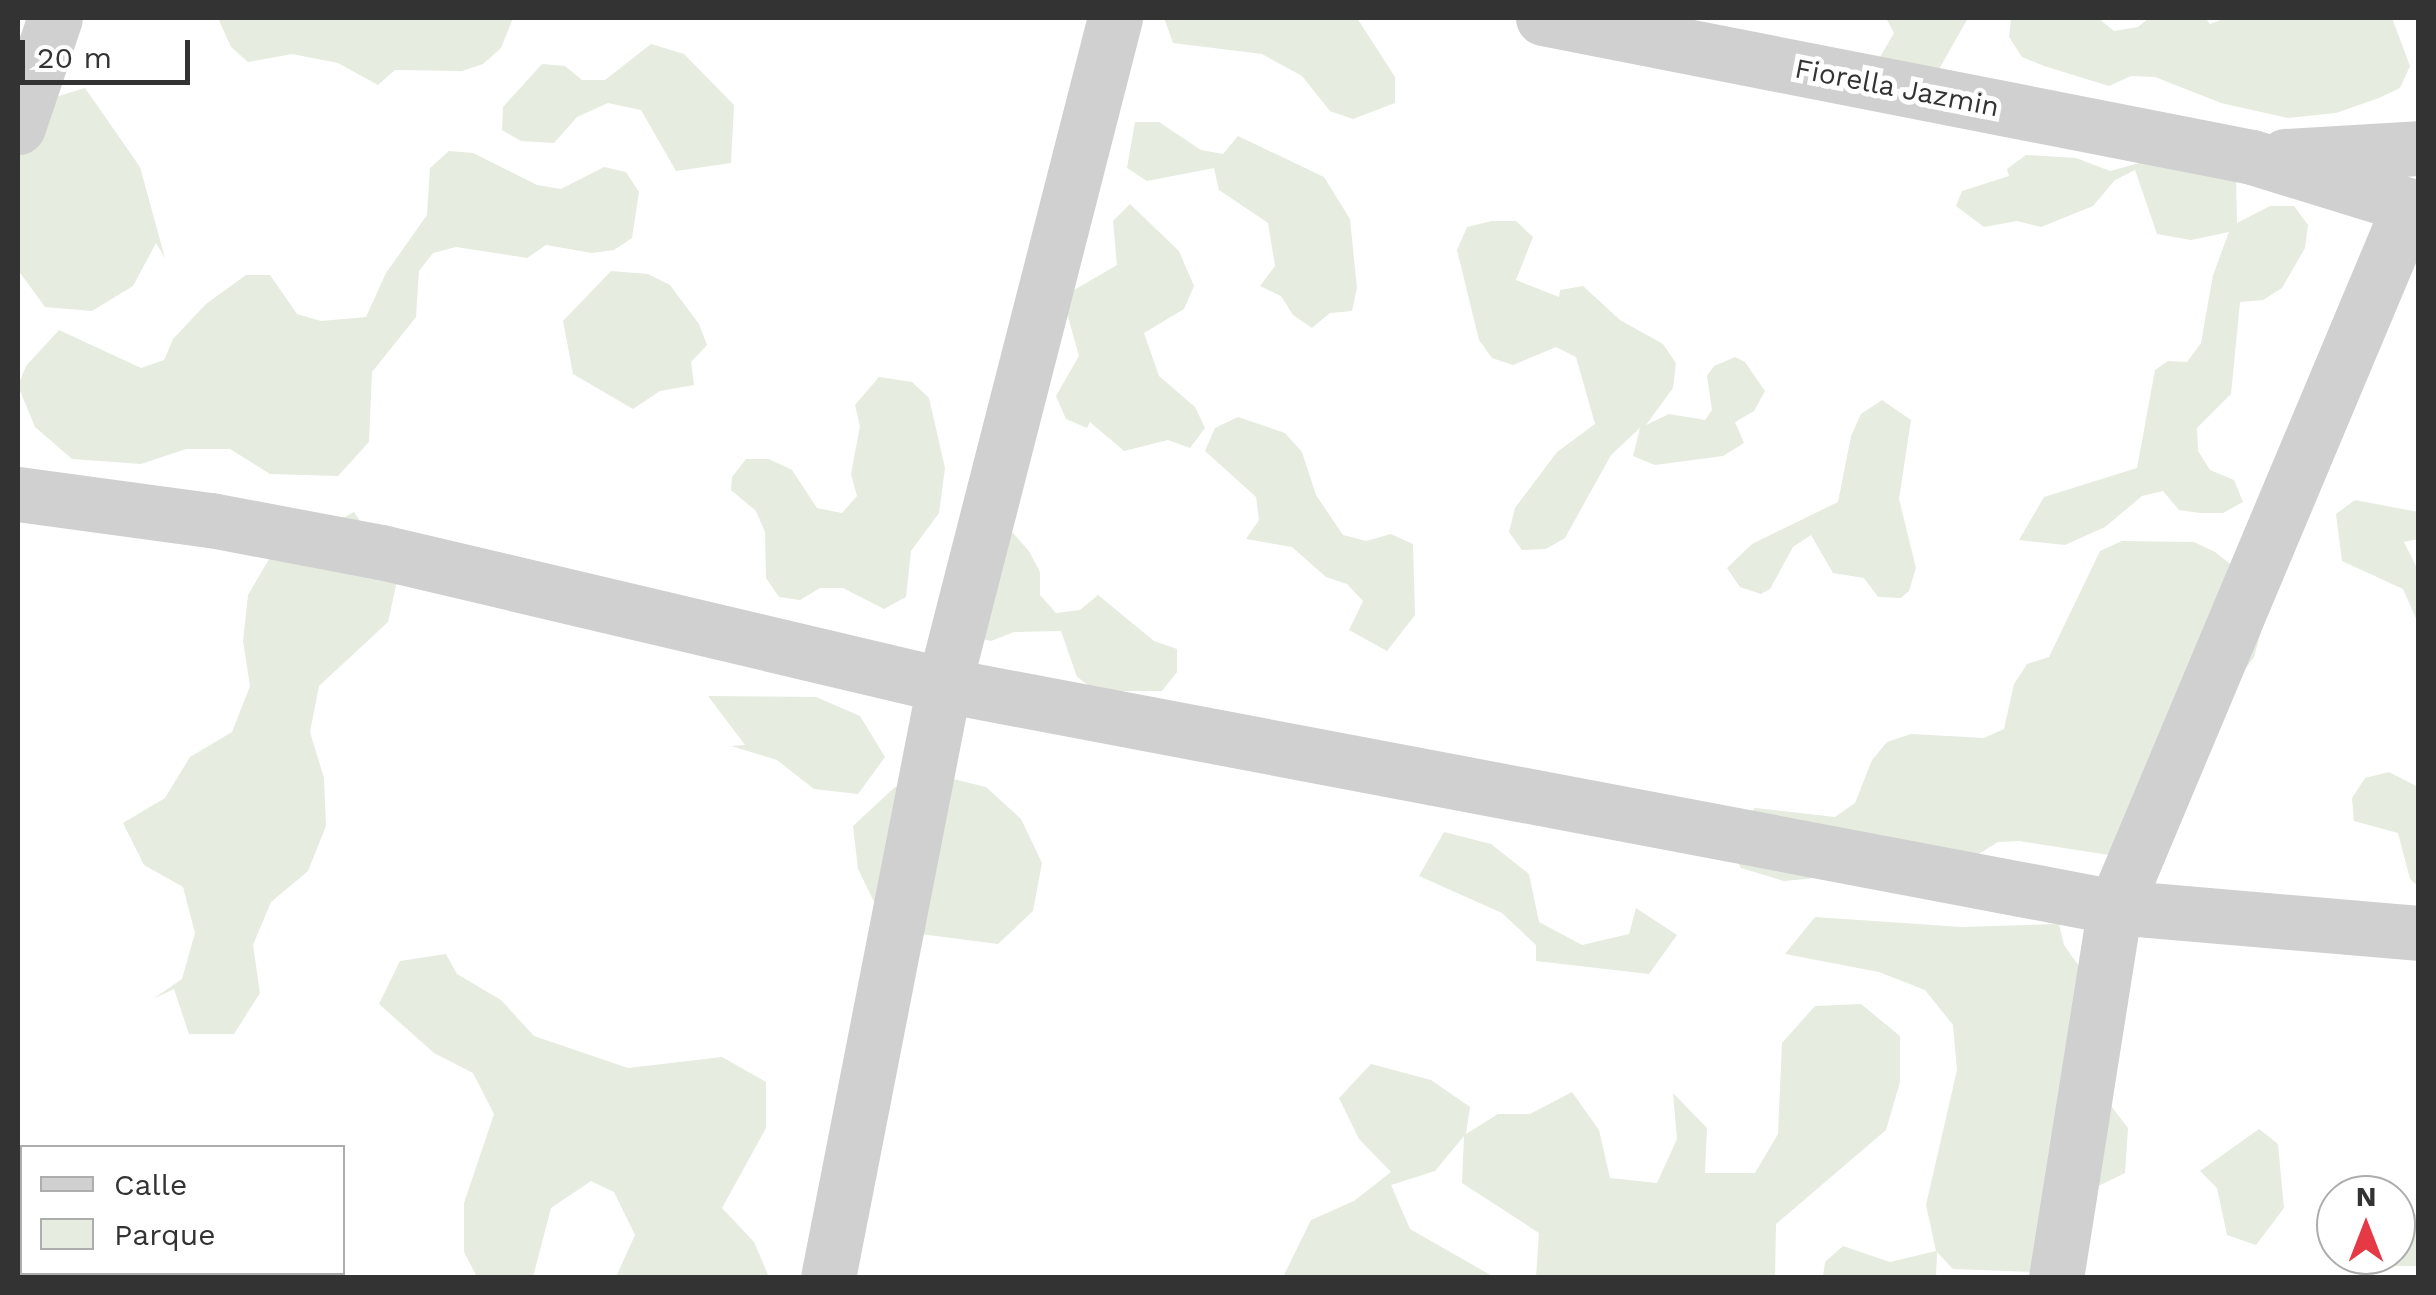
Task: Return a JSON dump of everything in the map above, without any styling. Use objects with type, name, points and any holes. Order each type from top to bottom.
[{"type":"street","points":[[18,128],[55,18]]},
{"type":"street","points":[[828,1278],[944,685],[1115,18]]},
{"type":"street","name":"Fiorella Jazmin","points":[[1542,18],[2252,158],[2414,208]]},
{"type":"street","name":"Fiorella Jazmin","points":[[2252,158],[2418,148]]},
{"type":"street","points":[[2056,1278],[2115,907],[2414,208]]},
{"type":"street","points":[[18,494],[381,552],[944,685],[2115,907],[2418,932]]},
{"type":"green space","points":[[218,18],[513,18],[501,48],[483,64],[462,71],[395,70],[378,85],[338,63],[292,54],[248,62],[231,47]]},
{"type":"green space","points":[[1164,18],[1357,18],[1395,77],[1395,103],[1353,119],[1330,111],[1302,76],[1262,54],[1173,43]]},
{"type":"green space","points":[[1886,18],[1968,18],[1938,71],[1872,71],[1894,33]]},
{"type":"green space","points":[[2011,18],[2098,18],[2114,31],[2138,27],[2149,18],[2205,18],[2210,24],[2226,18],[2392,18],[2410,66],[2400,88],[2379,98],[2336,113],[2288,118],[2221,103],[2155,77],[2131,76],[2109,86],[2044,66],[2022,57],[2009,37]]},
{"type":"green space","points":[[651,44],[684,54],[734,105],[731,163],[676,171],[641,110],[608,103],[577,117],[554,143],[521,141],[502,130],[503,107],[542,64],[565,66],[582,80],[605,80]]},
{"type":"green space","points":[[85,88],[140,167],[165,258],[156,243],[133,286],[92,311],[45,307],[18,270],[18,124],[36,103]]},
{"type":"green space","points":[[1135,122],[1159,122],[1201,150],[1223,154],[1238,136],[1324,177],[1350,219],[1357,288],[1352,311],[1330,313],[1312,328],[1293,315],[1281,296],[1260,286],[1275,266],[1268,223],[1219,190],[1214,168],[1147,181],[1127,168]]},
{"type":"green space","points":[[449,151],[473,153],[537,185],[561,189],[604,167],[626,172],[639,192],[632,238],[614,250],[592,253],[546,245],[527,258],[456,247],[433,253],[419,271],[416,317],[372,372],[369,442],[338,476],[270,474],[230,449],[186,449],[141,464],[72,459],[35,427],[18,386],[26,366],[59,330],[141,368],[164,360],[173,339],[206,304],[246,275],[270,275],[297,314],[321,321],[366,317],[386,273],[427,215],[430,168]]},
{"type":"green space","points":[[2026,155],[2076,158],[2110,171],[2143,162],[2236,174],[2237,223],[2270,206],[2294,206],[2308,225],[2305,248],[2282,288],[2263,300],[2240,302],[2231,394],[2197,428],[2198,451],[2210,470],[2234,480],[2243,502],[2223,513],[2200,513],[2179,510],[2163,491],[2142,496],[2105,527],[2065,545],[2019,540],[2044,497],[2137,468],[2155,370],[2168,361],[2187,362],[2201,343],[2213,275],[2229,232],[2191,240],[2157,234],[2135,170],[2115,180],[2093,206],[2041,227],[2017,221],[1984,227],[1956,206],[1962,191],[2009,176],[2007,169]]},
{"type":"green space","points":[[1130,204],[1179,251],[1194,286],[1184,309],[1144,333],[1159,376],[1195,407],[1205,428],[1190,448],[1168,440],[1124,451],[1090,422],[1087,428],[1066,419],[1056,396],[1079,356],[1067,313],[1074,290],[1117,265],[1113,221]]},
{"type":"green space","points":[[1516,221],[1533,237],[1516,280],[1559,297],[1560,290],[1583,286],[1620,320],[1663,344],[1676,363],[1673,388],[1646,425],[1669,414],[1705,420],[1712,410],[1707,376],[1714,366],[1735,357],[1745,362],[1765,391],[1754,411],[1735,422],[1744,443],[1723,456],[1655,465],[1633,456],[1640,428],[1611,455],[1565,538],[1546,549],[1522,550],[1509,532],[1515,508],[1557,452],[1595,424],[1576,357],[1556,347],[1513,365],[1492,358],[1479,340],[1457,250],[1467,227]]},
{"type":"green space","points":[[611,271],[648,274],[670,285],[699,324],[707,345],[691,362],[694,385],[660,391],[633,409],[573,374],[563,321]]},
{"type":"green space","points":[[879,377],[912,382],[929,398],[945,468],[939,513],[911,551],[906,597],[884,609],[843,588],[820,588],[800,600],[779,597],[766,578],[765,532],[756,511],[731,490],[732,477],[746,459],[769,459],[792,470],[817,508],[842,513],[857,496],[851,474],[860,426],[855,405]]},
{"type":"green space","points":[[1882,400],[1911,420],[1899,499],[1916,568],[1909,591],[1901,598],[1878,597],[1864,578],[1833,573],[1811,535],[1793,547],[1770,589],[1761,594],[1740,587],[1727,568],[1752,544],[1838,502],[1851,436],[1861,414]]},
{"type":"green space","points":[[1238,417],[1285,433],[1302,452],[1316,495],[1343,535],[1366,541],[1391,534],[1413,544],[1415,615],[1387,651],[1349,630],[1363,601],[1347,584],[1326,577],[1292,547],[1246,539],[1259,520],[1256,497],[1205,451],[1215,428]]},
{"type":"green space","points":[[2355,500],[2418,512],[2418,539],[2404,542],[2418,570],[2418,623],[2403,589],[2342,561],[2336,514]]},
{"type":"green space","points":[[354,512],[398,577],[388,622],[319,686],[310,732],[324,778],[326,826],[308,871],[271,902],[253,945],[260,993],[234,1034],[189,1034],[174,989],[153,999],[182,979],[195,933],[183,887],[144,865],[123,823],[165,798],[190,757],[232,732],[250,686],[243,641],[248,595],[271,556]]},
{"type":"green space","points":[[1013,533],[1040,572],[1040,595],[1056,613],[1080,610],[1098,595],[1154,641],[1177,649],[1177,672],[1162,691],[1096,691],[1077,677],[1061,631],[1014,632],[991,641],[968,636],[938,605],[948,561]]},
{"type":"green space","points":[[2122,541],[2194,542],[2215,552],[2234,567],[2259,608],[2261,632],[2254,657],[2109,855],[2019,841],[1998,842],[1977,855],[1806,879],[1784,881],[1741,868],[1730,848],[1738,825],[1755,808],[1835,817],[1855,803],[1872,760],[1887,742],[1911,734],[1984,738],[2004,729],[2014,684],[2027,664],[2049,657],[2100,551]]},
{"type":"green space","points":[[708,696],[816,697],[860,716],[885,757],[858,794],[814,789],[777,760],[731,746],[745,745]]},
{"type":"green space","points":[[2389,772],[2418,787],[2418,886],[2410,879],[2398,833],[2354,821],[2352,798],[2365,778]]},
{"type":"green space","points":[[941,776],[986,787],[1021,819],[1042,863],[1033,911],[998,944],[913,933],[877,908],[858,869],[853,826],[895,787]]},
{"type":"green space","points":[[1444,832],[1491,844],[1529,874],[1539,922],[1582,945],[1629,934],[1636,908],[1677,935],[1649,974],[1536,961],[1536,945],[1502,913],[1419,876]]},
{"type":"green space","points":[[1815,917],[1962,927],[2059,924],[2064,945],[2091,983],[2098,1089],[2128,1128],[2125,1173],[2084,1193],[2035,1272],[1953,1269],[1937,1252],[1936,1277],[1823,1277],[1825,1262],[1843,1246],[1890,1262],[1936,1251],[1926,1205],[1957,1070],[1953,1025],[1925,990],[1879,972],[1785,954]]},
{"type":"green space","points":[[446,954],[457,974],[501,1000],[534,1036],[628,1068],[722,1057],[766,1082],[766,1128],[722,1208],[754,1242],[769,1277],[616,1277],[635,1235],[614,1192],[591,1181],[551,1208],[533,1277],[477,1277],[464,1252],[464,1203],[494,1114],[473,1073],[434,1053],[379,1004],[400,961]]},
{"type":"green space","points":[[1861,1004],[1900,1036],[1900,1082],[1886,1130],[1776,1224],[1775,1277],[1536,1277],[1539,1233],[1462,1183],[1464,1136],[1435,1171],[1391,1185],[1410,1229],[1494,1277],[1283,1277],[1311,1220],[1354,1201],[1391,1172],[1359,1139],[1339,1098],[1371,1064],[1431,1080],[1470,1107],[1466,1134],[1498,1114],[1530,1114],[1572,1092],[1599,1130],[1610,1178],[1657,1183],[1677,1139],[1673,1093],[1707,1128],[1705,1173],[1755,1173],[1778,1134],[1782,1043],[1815,1006]]},
{"type":"green space","points":[[2259,1129],[2278,1144],[2284,1208],[2256,1245],[2227,1235],[2217,1188],[2200,1171]]},
{"type":"green space","points":[[2416,1214],[2418,1214],[2416,1266]]}]
